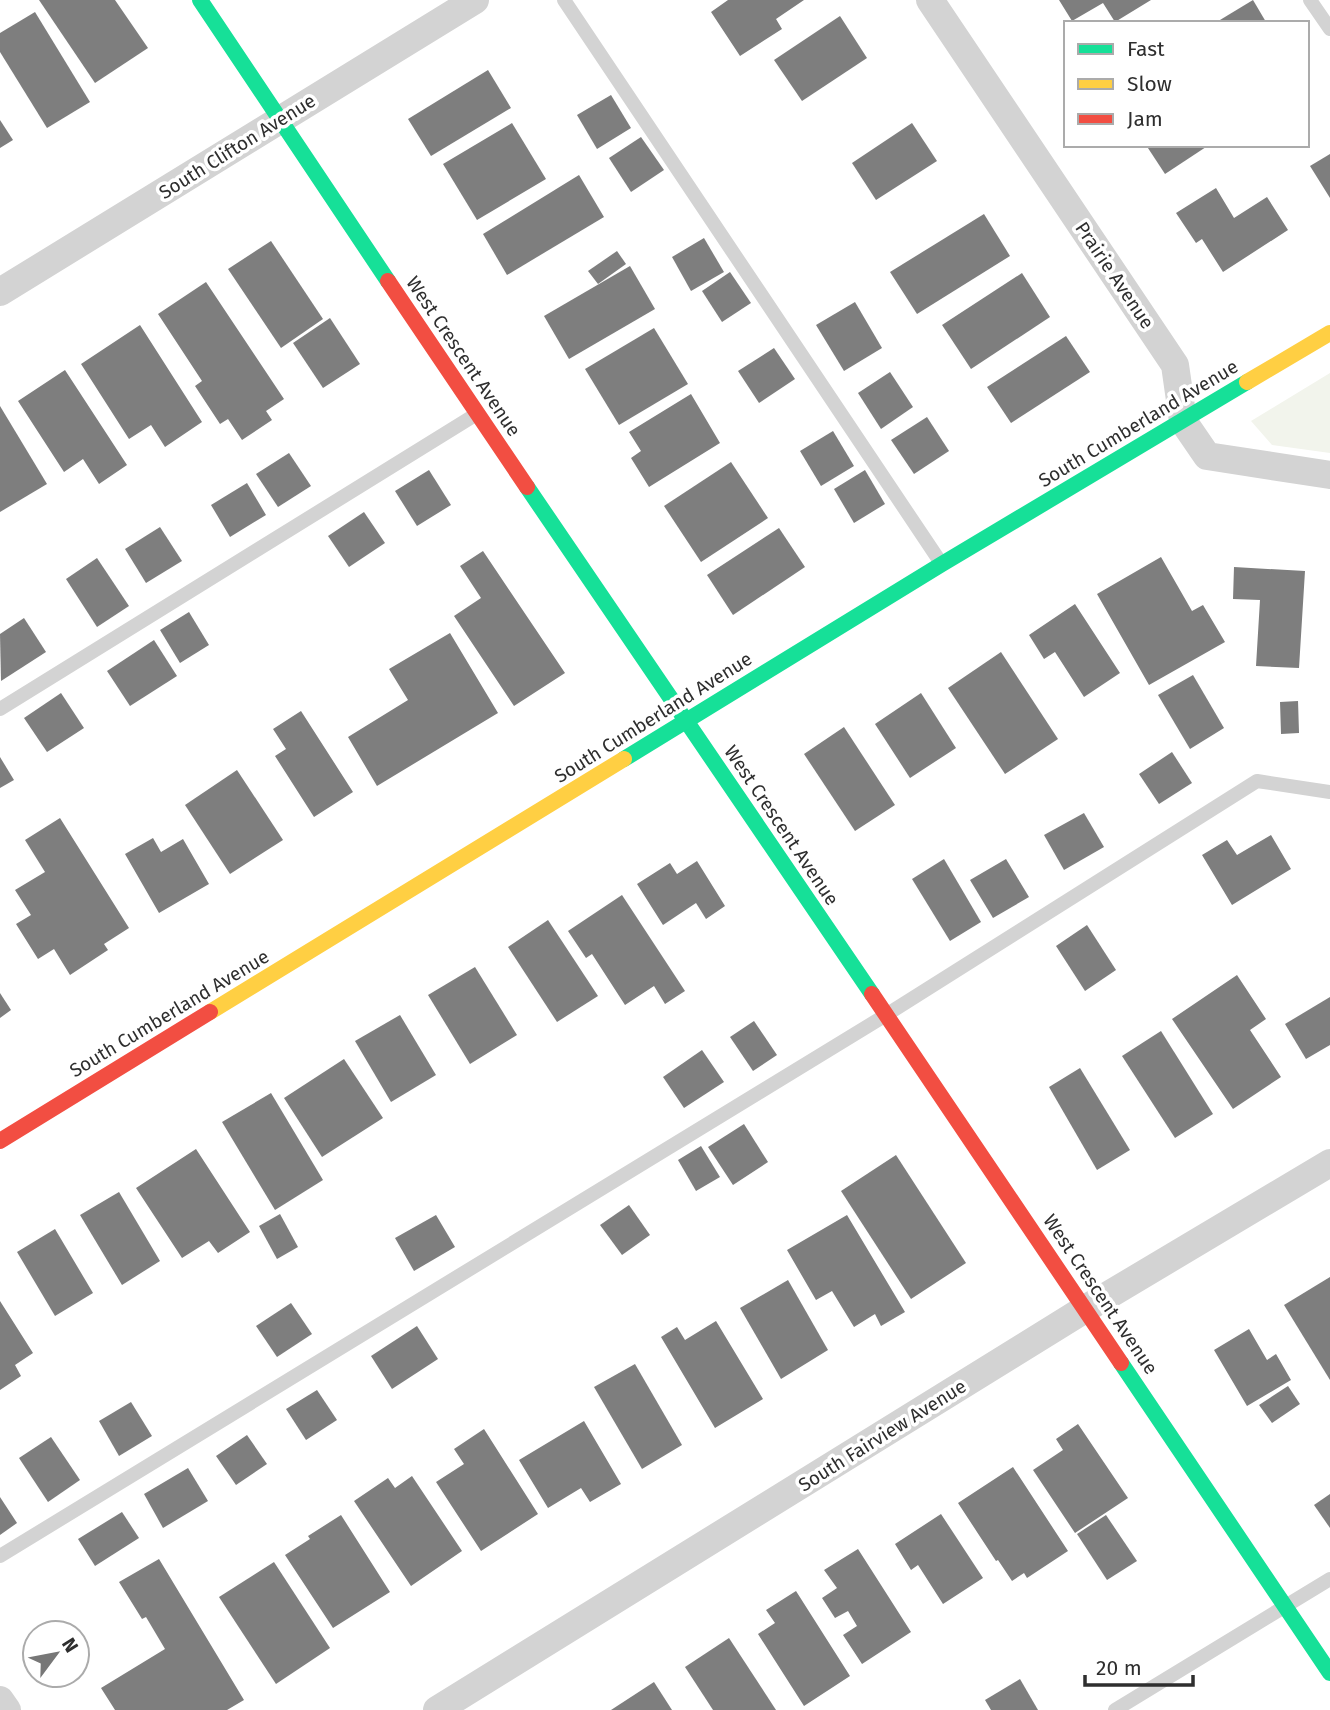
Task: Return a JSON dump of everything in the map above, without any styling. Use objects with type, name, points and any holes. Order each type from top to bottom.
[{"type":"street","name":"West Crescent Avenue","points":[[200,0],[477,414],[1329,1670]]},
{"type":"street","name":"South Clifton Avenue","points":[[0,292],[475,0]]},
{"type":"street","name":"Prairie Avenue","points":[[930,0],[1175,365],[1183,421],[1207,456],[1330,475]]},
{"type":"street","name":"South Cumberland Avenue","points":[[0,1141],[942,564],[1330,333]]},
{"type":"street","name":"South Fairview Avenue","points":[[437,1710],[1085,1309],[1330,1163]]},
{"type":"street","points":[[0,1700],[7,1710]]},
{"type":"lane","points":[[564,0],[942,564]]},
{"type":"lane","points":[[1311,0],[1330,29]]},
{"type":"lane","points":[[0,709],[477,414]]},
{"type":"lane","points":[[0,1556],[886,1015],[1257,781],[1330,792]]},
{"type":"lane","points":[[1115,1710],[1330,1579]]},
{"type":"shaded area","points":[[1330,373],[1330,453],[1272,445],[1251,421]]},
{"type":"building","points":[[39,0],[115,0],[148,48],[95,83]]},
{"type":"building","points":[[728,0],[804,0],[776,19],[782,29],[740,56],[711,12]]},
{"type":"building","points":[[1059,0],[1151,0],[1117,21],[1103,3],[1072,21]]},
{"type":"building","points":[[1253,0],[1265,21],[1218,21]]},
{"type":"building","points":[[35,12],[90,102],[47,128],[0,52],[0,33]]},
{"type":"building","points":[[840,16],[867,58],[802,101],[774,60]]},
{"type":"building","points":[[488,70],[511,108],[431,156],[408,119]]},
{"type":"building","points":[[611,95],[631,128],[597,149],[577,115]]},
{"type":"building","points":[[0,120],[13,140],[0,148]]},
{"type":"building","points":[[512,123],[546,179],[477,220],[443,164]]},
{"type":"building","points":[[912,123],[937,161],[876,200],[852,163]]},
{"type":"building","points":[[641,137],[664,170],[631,192],[609,158]]},
{"type":"building","points":[[1147,147],[1206,147],[1165,174]]},
{"type":"building","points":[[1330,154],[1330,198],[1310,166]]},
{"type":"building","points":[[579,175],[604,217],[507,275],[483,234]]},
{"type":"building","points":[[1216,188],[1234,218],[1267,197],[1288,230],[1223,272],[1202,239],[1196,243],[1176,213]]},
{"type":"building","points":[[984,214],[1010,256],[917,314],[890,272]]},
{"type":"building","points":[[704,238],[724,272],[691,291],[672,257]]},
{"type":"building","points":[[271,241],[323,319],[281,348],[228,269]]},
{"type":"building","points":[[617,251],[626,264],[598,284],[588,271]]},
{"type":"building","points":[[630,266],[655,309],[569,359],[544,316]]},
{"type":"building","points":[[730,272],[751,303],[722,322],[702,291]]},
{"type":"building","points":[[1022,273],[1050,317],[971,369],[942,325]]},
{"type":"building","points":[[206,282],[284,399],[266,411],[272,420],[242,440],[228,419],[220,424],[195,386],[202,381],[158,314]]},
{"type":"building","points":[[855,302],[882,348],[844,371],[816,325]]},
{"type":"building","points":[[330,318],[360,364],[323,388],[293,343]]},
{"type":"building","points":[[140,325],[202,422],[165,447],[151,425],[129,439],[81,364]]},
{"type":"building","points":[[654,328],[688,384],[619,425],[585,369]]},
{"type":"building","points":[[1066,336],[1090,372],[1011,423],[987,387]]},
{"type":"building","points":[[774,348],[795,379],[759,403],[738,371]]},
{"type":"building","points":[[65,370],[127,465],[99,484],[83,459],[64,472],[18,401]]},
{"type":"building","points":[[890,372],[913,407],[881,429],[858,393]]},
{"type":"building","points":[[691,394],[720,443],[649,487],[631,458],[641,451],[629,432]]},
{"type":"building","points":[[0,406],[47,484],[0,512]]},
{"type":"building","points":[[927,417],[949,451],[914,474],[891,440]]},
{"type":"building","points":[[833,431],[854,466],[821,486],[800,451]]},
{"type":"building","points":[[289,453],[311,486],[278,507],[256,474]]},
{"type":"building","points":[[731,462],[768,518],[701,562],[664,506]]},
{"type":"building","points":[[429,470],[451,505],[417,526],[395,491]]},
{"type":"building","points":[[865,470],[885,504],[854,523],[834,489]]},
{"type":"building","points":[[247,483],[266,515],[230,537],[211,505]]},
{"type":"building","points":[[364,512],[385,543],[349,567],[328,536]]},
{"type":"building","points":[[160,527],[182,561],[146,583],[125,549]]},
{"type":"building","points":[[779,528],[805,567],[733,615],[707,575]]},
{"type":"building","points":[[483,551],[565,673],[514,706],[454,616],[481,598],[460,566]]},
{"type":"building","points":[[1161,557],[1192,611],[1203,605],[1225,642],[1149,685],[1097,594]]},
{"type":"building","points":[[97,558],[129,606],[97,627],[66,579]]},
{"type":"building","points":[[1234,567],[1305,571],[1299,668],[1256,666],[1260,600],[1233,599]]},
{"type":"building","points":[[1075,604],[1120,673],[1084,697],[1055,652],[1044,659],[1029,635]]},
{"type":"building","points":[[189,612],[209,645],[180,663],[160,630]]},
{"type":"building","points":[[24,618],[46,652],[1,681],[0,634]]},
{"type":"building","points":[[450,633],[498,713],[377,786],[348,737],[408,700],[389,669]]},
{"type":"building","points":[[154,640],[177,676],[130,706],[107,671]]},
{"type":"building","points":[[1001,652],[1058,739],[1005,774],[948,688]]},
{"type":"building","points":[[1193,675],[1224,728],[1190,749],[1158,695]]},
{"type":"building","points":[[61,693],[84,728],[47,752],[24,718]]},
{"type":"building","points":[[921,693],[956,748],[910,778],[875,724]]},
{"type":"building","points":[[1298,701],[1299,733],[1281,734],[1280,702]]},
{"type":"building","points":[[301,711],[353,792],[314,817],[275,756],[286,749],[273,729]]},
{"type":"building","points":[[844,727],[895,805],[855,831],[804,754]]},
{"type":"building","points":[[1172,752],[1192,783],[1159,804],[1139,774]]},
{"type":"building","points":[[0,757],[14,780],[0,788]]},
{"type":"building","points":[[237,770],[283,840],[230,874],[185,805]]},
{"type":"building","points":[[1084,813],[1104,847],[1064,870],[1044,835]]},
{"type":"building","points":[[60,818],[129,928],[104,944],[108,950],[70,975],[54,949],[38,959],[16,924],[31,915],[15,890],[45,872],[25,840]]},
{"type":"building","points":[[1271,835],[1291,869],[1232,905],[1202,855],[1227,840],[1237,855]]},
{"type":"building","points":[[153,838],[161,852],[183,839],[209,884],[159,913],[125,854]]},
{"type":"building","points":[[944,859],[981,922],[950,941],[912,879]]},
{"type":"building","points":[[1006,859],[1029,897],[993,918],[970,880]]},
{"type":"building","points":[[697,861],[725,906],[706,919],[696,903],[663,925],[637,884],[670,863],[677,874]]},
{"type":"building","points":[[622,895],[685,991],[665,1004],[654,986],[625,1005],[592,954],[586,958],[568,931]]},
{"type":"building","points":[[548,920],[598,996],[557,1022],[508,947]]},
{"type":"building","points":[[1087,925],[1116,970],[1085,991],[1056,946]]},
{"type":"building","points":[[475,967],[517,1035],[470,1064],[428,995]]},
{"type":"building","points":[[1237,975],[1266,1019],[1250,1030],[1281,1077],[1233,1109],[1172,1019]]},
{"type":"building","points":[[0,993],[11,1010],[0,1018]]},
{"type":"building","points":[[1330,997],[1330,1045],[1306,1059],[1285,1024]]},
{"type":"building","points":[[400,1015],[436,1075],[391,1102],[355,1041]]},
{"type":"building","points":[[754,1021],[777,1055],[753,1071],[730,1037]]},
{"type":"building","points":[[1161,1031],[1213,1114],[1175,1138],[1122,1056]]},
{"type":"building","points":[[702,1050],[724,1082],[684,1108],[663,1077]]},
{"type":"building","points":[[344,1059],[383,1118],[322,1157],[284,1098]]},
{"type":"building","points":[[1080,1068],[1130,1150],[1097,1170],[1049,1087]]},
{"type":"building","points":[[271,1093],[323,1180],[275,1210],[222,1122]]},
{"type":"building","points":[[744,1124],[768,1162],[733,1185],[708,1147]]},
{"type":"building","points":[[701,1146],[720,1177],[696,1191],[678,1160]]},
{"type":"building","points":[[196,1149],[250,1232],[218,1253],[209,1241],[182,1258],[136,1188]]},
{"type":"building","points":[[896,1155],[966,1263],[911,1299],[841,1191]]},
{"type":"building","points":[[119,1192],[160,1261],[122,1285],[80,1215]]},
{"type":"building","points":[[629,1205],[650,1235],[622,1255],[600,1225]]},
{"type":"building","points":[[280,1214],[298,1247],[277,1259],[259,1226]]},
{"type":"building","points":[[436,1215],[455,1247],[414,1271],[395,1238]]},
{"type":"building","points":[[847,1215],[905,1312],[881,1326],[875,1314],[854,1327],[832,1291],[816,1300],[787,1250]]},
{"type":"building","points":[[55,1229],[93,1293],[55,1316],[17,1252]]},
{"type":"building","points":[[1330,1277],[1330,1380],[1284,1305]]},
{"type":"building","points":[[788,1280],[828,1350],[781,1379],[740,1308]]},
{"type":"building","points":[[0,1301],[33,1353],[15,1365],[21,1376],[0,1390]]},
{"type":"building","points":[[291,1303],[312,1334],[277,1357],[256,1326]]},
{"type":"building","points":[[716,1321],[763,1399],[715,1428],[661,1337],[677,1327],[685,1340]]},
{"type":"building","points":[[417,1326],[438,1359],[392,1389],[371,1356]]},
{"type":"building","points":[[1249,1329],[1267,1360],[1276,1354],[1291,1380],[1247,1406],[1214,1350]]},
{"type":"building","points":[[635,1364],[682,1445],[642,1469],[594,1387]]},
{"type":"building","points":[[1288,1386],[1300,1404],[1272,1423],[1259,1405]]},
{"type":"building","points":[[317,1390],[337,1420],[306,1440],[286,1409]]},
{"type":"building","points":[[131,1402],[152,1436],[119,1456],[99,1421]]},
{"type":"building","points":[[584,1421],[621,1484],[590,1502],[581,1488],[548,1508],[519,1460]]},
{"type":"building","points":[[1078,1424],[1128,1498],[1075,1533],[1033,1470],[1063,1450],[1056,1439]]},
{"type":"building","points":[[484,1429],[538,1514],[481,1551],[436,1482],[464,1464],[454,1449]]},
{"type":"building","points":[[247,1435],[267,1464],[236,1485],[216,1456]]},
{"type":"building","points":[[51,1437],[80,1480],[48,1502],[19,1458]]},
{"type":"building","points":[[1013,1467],[1068,1551],[1027,1578],[1024,1573],[1012,1581],[958,1503]]},
{"type":"building","points":[[188,1468],[208,1501],[163,1528],[144,1494]]},
{"type":"building","points":[[412,1476],[462,1551],[411,1586],[354,1501],[388,1478],[395,1488]]},
{"type":"building","points":[[1330,1494],[1330,1528],[1314,1505]]},
{"type":"building","points":[[0,1497],[17,1523],[0,1535]]},
{"type":"building","points":[[122,1512],[139,1538],[95,1566],[78,1539]]},
{"type":"building","points":[[941,1514],[983,1578],[943,1604],[918,1565],[911,1570],[895,1544]]},
{"type":"building","points":[[341,1515],[390,1592],[333,1628],[285,1555]]},
{"type":"building","points":[[1106,1515],[1137,1561],[1107,1580],[1077,1534]]},
{"type":"building","points":[[858,1549],[911,1632],[862,1664],[843,1635],[857,1626],[848,1611],[835,1618],[822,1598],[837,1588],[824,1570]]},
{"type":"building","points":[[159,1559],[244,1700],[227,1710],[115,1710],[101,1688],[165,1649],[146,1617],[142,1619],[119,1582]]},
{"type":"building","points":[[274,1562],[330,1648],[276,1684],[219,1597]]},
{"type":"building","points":[[796,1591],[850,1676],[804,1706],[758,1634],[775,1623],[766,1610]]},
{"type":"building","points":[[729,1638],[776,1710],[713,1710],[685,1667]]},
{"type":"building","points":[[1020,1679],[1038,1710],[991,1710],[985,1700]]},
{"type":"building","points":[[654,1682],[672,1710],[611,1710]]},
{"type":"traffic: fast","points":[[200,0],[388,281]]},
{"type":"traffic: fast","points":[[624,759],[942,564],[1247,382]]},
{"type":"traffic: fast","points":[[527,487],[872,994]]},
{"type":"traffic: fast","points":[[1121,1363],[1330,1673]]},
{"type":"traffic: slow","points":[[1247,382],[1330,333]]},
{"type":"traffic: slow","points":[[210,1012],[624,759]]},
{"type":"traffic: jam","points":[[388,281],[527,487]]},
{"type":"traffic: jam","points":[[872,994],[1121,1363]]},
{"type":"traffic: jam","points":[[0,1141],[210,1012]]}]
